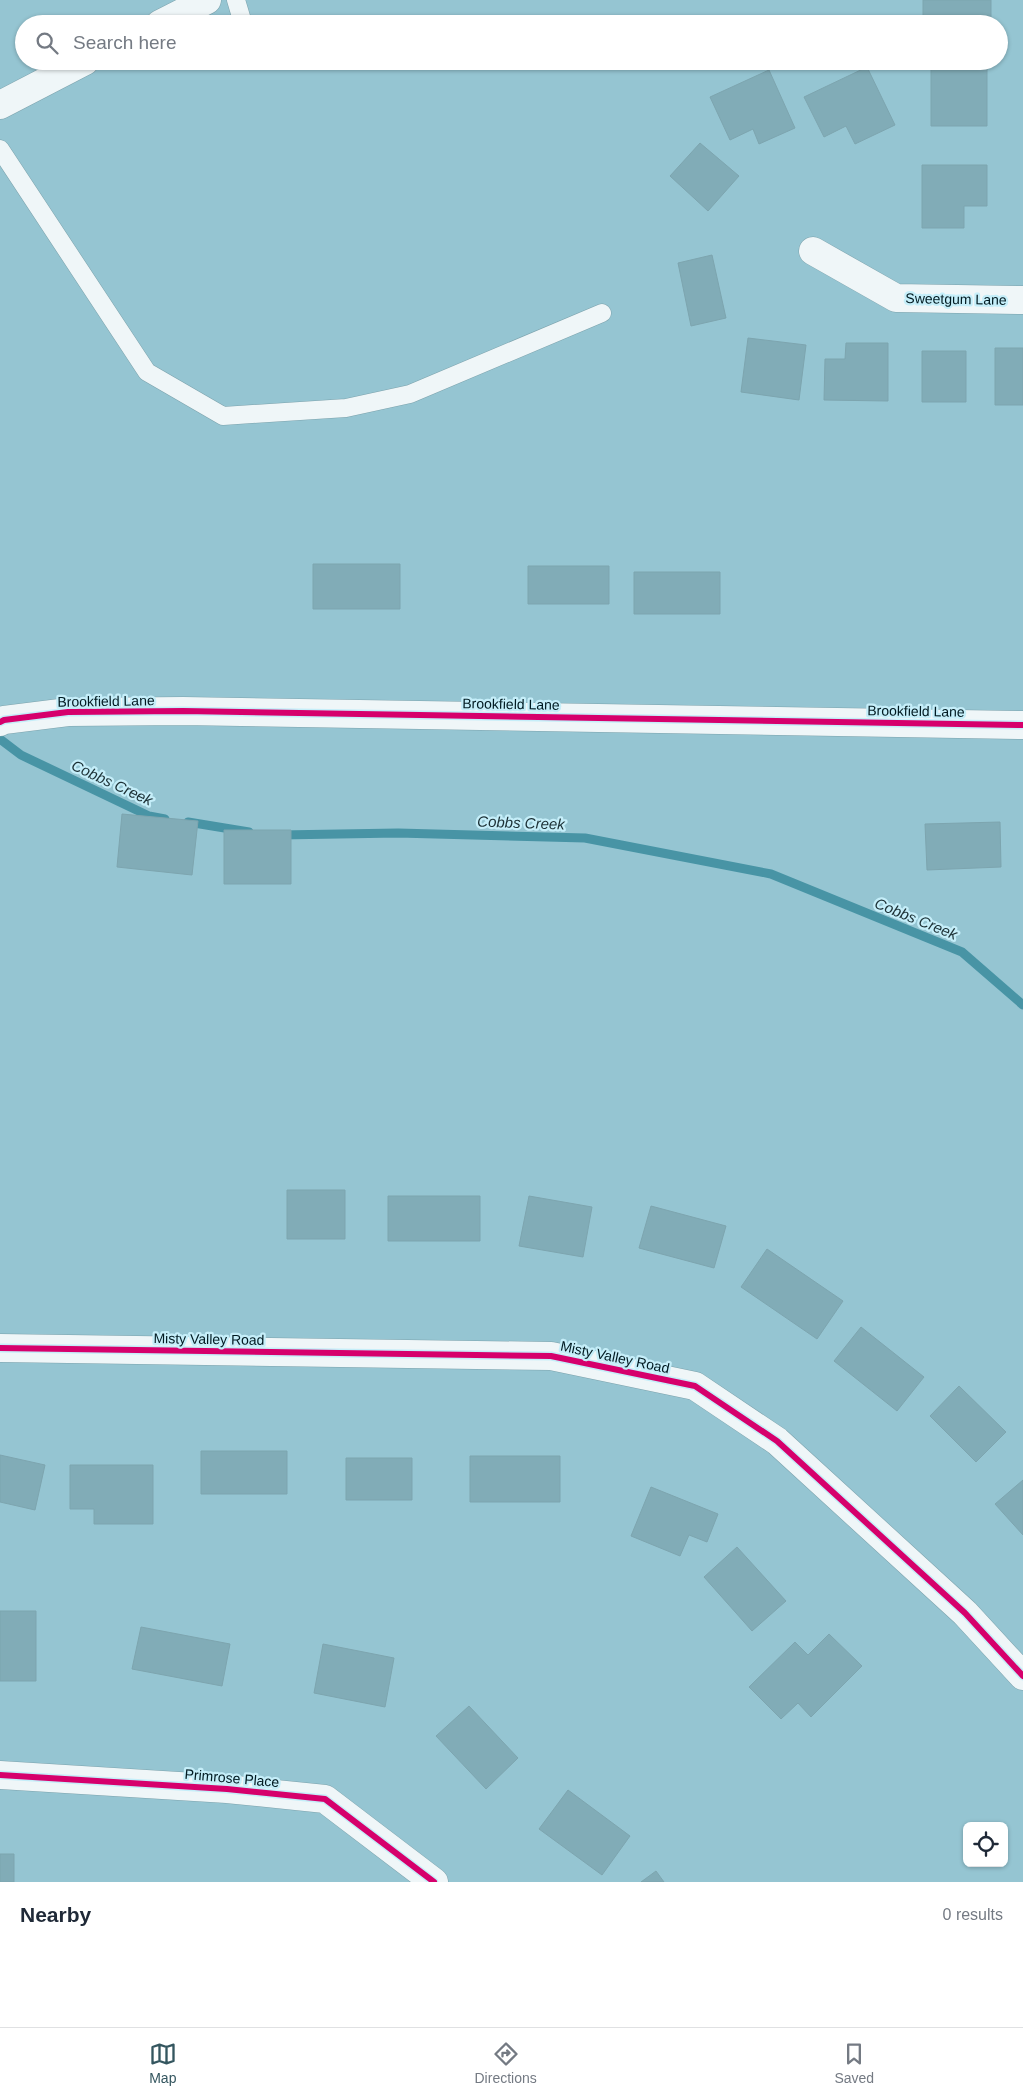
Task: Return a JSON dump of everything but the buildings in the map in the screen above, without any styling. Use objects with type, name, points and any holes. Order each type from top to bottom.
[{"type":"street","points":[[178,15],[207,0]]},
{"type":"street","points":[[0,106],[68,70]]},
{"type":"street","name":"Sweetgum Lane","points":[[813,251],[896,298],[1023,300]]},
{"type":"street","name":"Brookfield Lane","points":[[0,722],[68,712],[183,711],[1023,725]]},
{"type":"street","name":"Misty Valley Road","points":[[0,1348],[551,1356],[695,1386],[777,1441],[965,1613],[1023,1676]]},
{"type":"street","name":"Primrose Place","points":[[0,1775],[227,1788],[325,1799],[434,1882]]},
{"type":"lane","points":[[236,0],[240,15]]},
{"type":"lane","points":[[0,149],[147,372],[223,416],[346,408],[410,394],[602,313]]},
{"type":"waterway","name":"Cobbs Creek","points":[[0,739],[21,755],[149,816],[165,819]]},
{"type":"waterway","name":"Cobbs Creek","points":[[188,822],[249,832]]},
{"type":"waterway","name":"Cobbs Creek","points":[[280,835],[398,833],[585,838],[771,874],[962,952],[1023,1005]]},
{"type":"cycle path","points":[[0,722],[68,712],[183,711],[1023,725]]},
{"type":"cycle path","points":[[0,1348],[551,1356],[695,1386],[777,1441],[965,1613],[1023,1676]]},
{"type":"cycle path","points":[[0,1775],[227,1789],[325,1799],[434,1882]]}]
